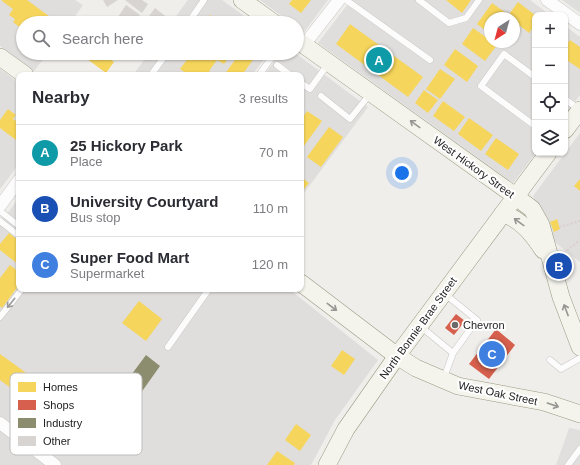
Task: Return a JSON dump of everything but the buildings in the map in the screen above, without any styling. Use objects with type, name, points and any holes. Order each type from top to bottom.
[{"type":"main road","points":[[242,0],[264,16]]},
{"type":"main road","name":"West Hickory Street","points":[[304,44],[515,196],[532,210],[541,225],[554,257],[564,307],[580,347]]},
{"type":"main road","points":[[0,57],[21,72]]},
{"type":"main road","points":[[568,126],[580,110]]},
{"type":"main road","name":"North Bonnie Brae Street","points":[[327,465],[346,429],[397,356],[546,156]]},
{"type":"main road","points":[[502,213],[512,217],[524,226],[554,257]]},
{"type":"main road","name":"West Oak Street","points":[[304,286],[397,356],[416,368],[458,386],[544,402],[580,414]]},
{"type":"street","points":[[304,39],[339,0]]},
{"type":"street","points":[[547,0],[580,24]]},
{"type":"street","points":[[0,206],[16,184]]},
{"type":"street","points":[[0,423],[10,431]]},
{"type":"street","points":[[42,455],[55,465]]},
{"type":"lane","points":[[193,16],[204,0]]},
{"type":"lane","points":[[346,0],[430,60]]},
{"type":"lane","points":[[419,0],[449,23],[466,18],[479,0]]},
{"type":"lane","points":[[532,75],[504,54],[481,86],[532,124]]},
{"type":"lane","points":[[153,72],[162,60]]},
{"type":"lane","points":[[261,72],[270,60]]},
{"type":"lane","points":[[304,85],[310,89],[329,63]]},
{"type":"lane","points":[[277,65],[286,72]]},
{"type":"lane","points":[[321,96],[350,119],[371,92]]},
{"type":"lane","points":[[568,101],[580,110]]},
{"type":"lane","points":[[0,211],[16,224]]},
{"type":"lane","points":[[0,221],[16,234]]},
{"type":"lane","points":[[0,317],[20,292]]},
{"type":"lane","points":[[168,347],[207,292]]},
{"type":"lane","points":[[443,380],[453,353],[477,320],[444,293]]},
{"type":"lane","points":[[419,326],[453,353]]},
{"type":"lane","points":[[550,360],[561,369],[580,358]]},
{"type":"lane","points":[[568,465],[580,450]]},
{"type":"path","points":[[560,227],[580,221]]},
{"type":"path","points":[[554,257],[580,240]]},
{"type":"path","points":[[575,244],[580,245]]},
{"type":"shaded area","points":[[0,0],[75,0],[83,5],[75,16],[16,16],[16,58],[0,46]]},
{"type":"shaded area","points":[[188,0],[222,0],[244,16],[176,16]]},
{"type":"shaded area","points":[[260,0],[328,0],[304,32],[304,16],[282,16]]},
{"type":"shaded area","points":[[351,0],[530,0],[546,12],[532,12],[532,156],[534,156],[513,183],[318,43]]},
{"type":"shaded area","points":[[562,0],[580,0],[580,13]]},
{"type":"shaded area","points":[[568,28],[580,37],[580,95],[568,111]]},
{"type":"shaded area","points":[[19,60],[43,60],[34,71]]},
{"type":"shaded area","points":[[144,60],[264,60],[254,72],[135,72]]},
{"type":"shaded area","points":[[276,60],[304,60],[368,107],[304,193],[304,72],[266,72]]},
{"type":"shaded area","points":[[0,69],[16,81],[16,168],[0,189]]},
{"type":"shaded area","points":[[580,133],[580,262],[551,239],[533,196],[563,156],[568,156],[568,149]]},
{"type":"shaded area","points":[[16,202],[16,292],[293,292],[378,360],[335,420],[311,465],[0,465],[0,223]]},
{"type":"shaded area","points":[[569,428],[580,430],[580,465],[556,465]]},
{"type":"place","name":"25 Hickory Park","points":[[379,60]]},
{"type":"place","name":"University Courtyard","points":[[559,266]]},
{"type":"place","name":"Chevron","points":[[455,325]]},
{"type":"place","name":"Super Food Mart","points":[[492,354]]}]
